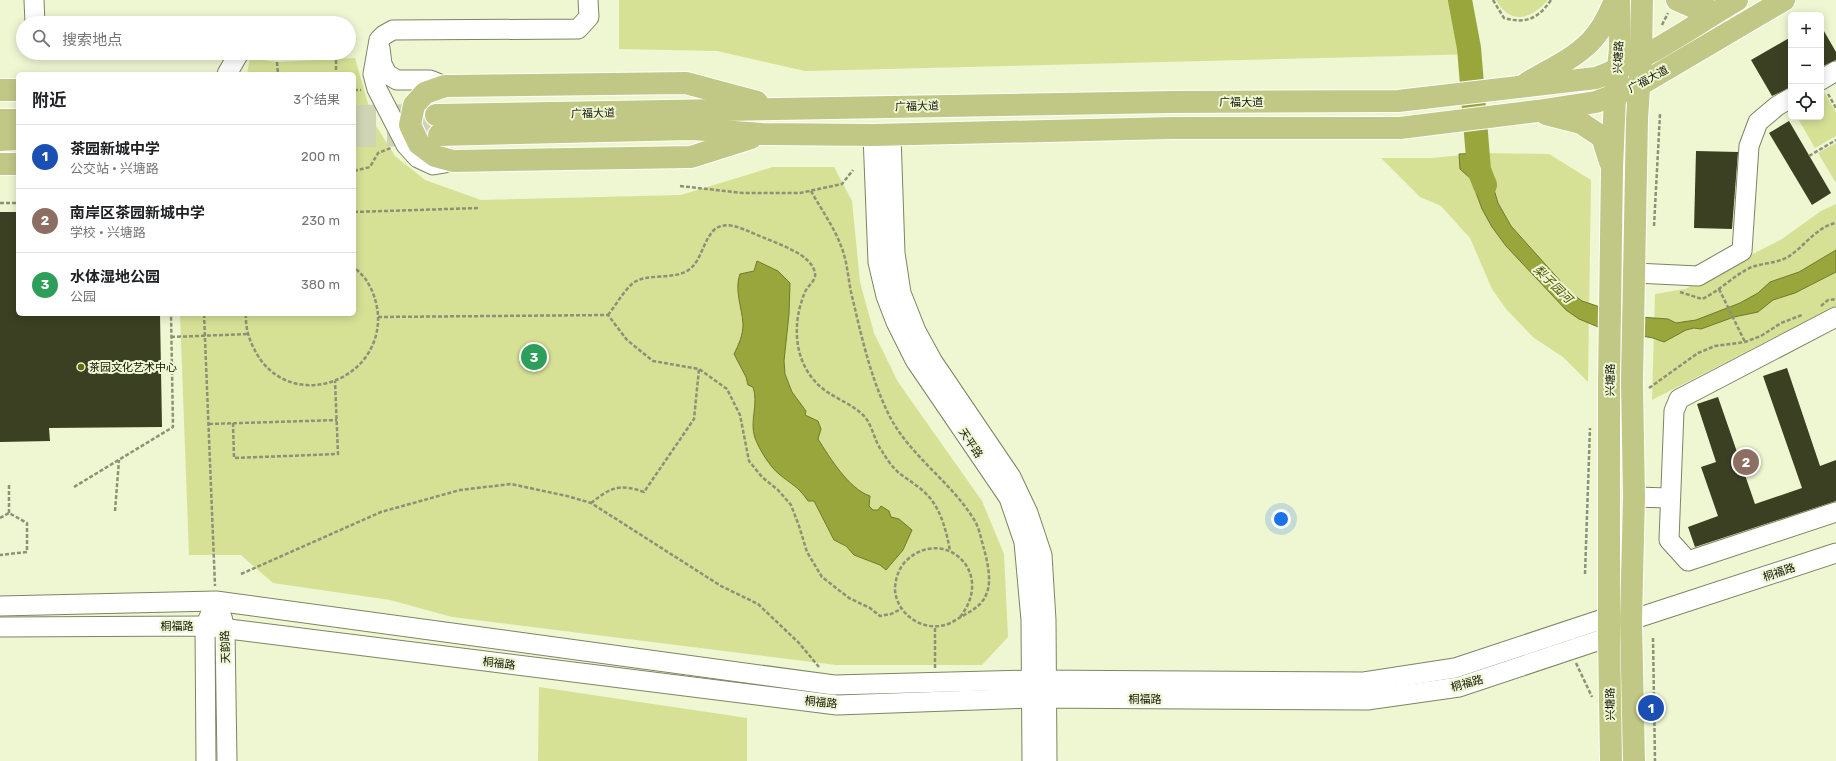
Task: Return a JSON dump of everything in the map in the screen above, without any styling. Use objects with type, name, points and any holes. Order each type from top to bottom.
[{"type":"main road","points":[[1518,88],[1569,58],[1590,42],[1607,20],[1615,0]]},
{"type":"main road","name":"兴塘路","points":[[1611,761],[1609,627],[1612,168],[1620,49],[1619,0]]},
{"type":"main road","name":"兴塘路","points":[[1634,761],[1631,620],[1634,497],[1640,385],[1635,278],[1638,86],[1641,58],[1642,0]]},
{"type":"main road","points":[[1677,0],[1693,7],[1716,12]]},
{"type":"main road","name":"广福大道","points":[[1737,0],[1641,58],[1618,70],[1596,78],[1398,101],[1172,102],[782,108],[688,111],[438,125],[692,129],[762,134],[882,135],[1172,128],[1400,128],[1496,117],[1586,104],[1616,96],[1638,86],[1784,0]]},
{"type":"main road","points":[[762,134],[691,157],[453,161],[435,156],[418,144],[410,125],[414,105],[425,93],[445,86],[686,84],[782,108]]},
{"type":"main road","points":[[0,90],[16,90]]},
{"type":"main road","points":[[1537,111],[1581,123],[1602,137],[1612,168]]},
{"type":"main road","points":[[0,120],[16,120]]},
{"type":"main road","points":[[0,140],[16,139]]},
{"type":"main road","points":[[0,164],[16,164]]},
{"type":"street","points":[[34,0],[35,16]]},
{"type":"street","points":[[453,161],[433,165],[418,158],[406,145],[377,89],[373,74],[379,40],[393,30],[578,29],[589,17],[588,0]]},
{"type":"street","points":[[379,40],[382,64],[387,74],[397,80],[430,80],[445,86]]},
{"type":"street","points":[[228,72],[235,60]]},
{"type":"street","points":[[243,60],[244,72]]},
{"type":"street","points":[[1824,78],[1836,71]]},
{"type":"street","points":[[1635,278],[1698,276],[1742,251],[1749,146],[1758,122],[1777,106],[1788,100]]},
{"type":"street","name":"天平路","points":[[882,135],[878,262],[886,296],[896,322],[915,360],[1009,498],[1024,542],[1039,698],[1047,761]]},
{"type":"street","points":[[1836,317],[1679,399],[1674,411],[1669,540],[1688,561],[1836,512]]},
{"type":"street","points":[[1634,497],[1670,498]]},
{"type":"street","name":"桐福路","points":[[0,606],[216,601],[834,685],[1038,680],[1364,682],[1455,668],[1609,627],[1836,553]]},
{"type":"street","name":"天韵路","points":[[206,761],[205,626],[216,601]]},
{"type":"street","name":"天韵路","points":[[216,601],[225,629],[227,761]]},
{"type":"street","name":"桐福路","points":[[0,627],[205,626],[837,705],[1039,698],[1367,700],[1459,687],[1609,627]]},
{"type":"street","name":"天平路","points":[[1032,761],[1039,698]]},
{"type":"path","points":[[1493,0],[1504,18],[1516,21],[1530,19],[1540,14],[1551,0]]},
{"type":"path","points":[[336,60],[336,72]]},
{"type":"path","points":[[277,62],[278,72]]},
{"type":"path","points":[[1654,233],[1660,114]]},
{"type":"path","points":[[1809,156],[1836,140]]},
{"type":"path","points":[[356,170],[370,167],[378,153],[393,147]]},
{"type":"path","points":[[680,186],[743,193],[800,193],[842,184],[853,170]]},
{"type":"path","points":[[811,191],[841,246],[866,356],[889,416],[910,446],[946,484],[974,519],[988,561],[988,589],[978,607],[949,624],[935,627],[922,625],[910,619],[901,609],[896,596],[895,584],[898,572],[904,562],[914,554],[925,549],[938,548],[950,551],[960,558],[968,567],[973,580],[973,594],[969,606],[960,617]]},
{"type":"path","points":[[0,203],[16,203]]},
{"type":"path","points":[[356,212],[479,208]]},
{"type":"path","points":[[608,315],[633,283],[654,276],[670,277],[690,269],[700,256],[714,230],[722,226],[731,225],[744,229],[805,258],[815,270],[815,278],[805,291],[798,312],[797,337],[800,358],[812,378],[827,394],[848,403],[864,417],[881,450],[897,472],[919,488],[933,502],[946,528],[950,551]]},
{"type":"path","points":[[246,316],[246,326],[252,347],[264,365],[282,378],[302,385],[324,385],[336,381],[361,364],[373,346],[378,325],[377,304],[368,284],[356,269]]},
{"type":"path","points":[[1719,289],[1745,342]]},
{"type":"path","points":[[1817,309],[1828,300],[1836,299]]},
{"type":"path","points":[[1640,385],[1698,353],[1715,346],[1745,342],[1761,336],[1781,323],[1805,314]]},
{"type":"path","points":[[378,317],[608,315]]},
{"type":"path","points":[[608,315],[627,340],[654,361],[699,369],[727,389],[740,415],[749,461],[762,477],[778,490],[790,505],[799,526],[807,552],[822,577],[849,598],[870,608],[880,616],[891,614],[901,609]]},
{"type":"path","points":[[74,487],[173,427],[171,316]]},
{"type":"path","points":[[204,316],[216,601]]},
{"type":"path","points":[[171,337],[248,334]]},
{"type":"path","points":[[591,503],[607,490],[630,487],[644,492],[694,419],[699,369]]},
{"type":"path","points":[[233,424],[234,458],[338,454],[336,381]]},
{"type":"path","points":[[209,424],[337,420]]},
{"type":"path","points":[[1585,574],[1590,427]]},
{"type":"path","points":[[115,511],[119,460]]},
{"type":"path","points":[[241,574],[381,512],[460,490],[511,484],[567,496],[591,503],[721,586],[758,604],[799,643],[824,672]]},
{"type":"path","points":[[9,513],[10,485]]},
{"type":"path","points":[[0,518],[9,513]]},
{"type":"path","points":[[0,555],[27,552],[27,523],[9,513]]},
{"type":"path","points":[[935,627],[935,671]]},
{"type":"path","points":[[1652,638],[1655,761]]},
{"type":"path","points":[[1576,663],[1592,697],[1592,704]]},
{"type":"shaded area","points":[[619,0],[1471,0],[1481,54],[805,71],[717,51],[619,49]]},
{"type":"shaded area","points":[[1496,0],[1548,0],[1535,12],[1521,17],[1508,14]]},
{"type":"shaded area","points":[[250,60],[277,62],[356,60],[373,121],[395,156],[425,180],[481,200],[681,195],[773,167],[834,167],[852,201],[860,282],[874,333],[898,382],[982,501],[1004,554],[1008,637],[982,665],[836,665],[452,617],[390,600],[273,583],[241,555],[189,555],[180,316],[356,316],[356,72],[247,72]]},
{"type":"shaded area","points":[[1824,92],[1836,112],[1836,136],[1815,148],[1799,120],[1824,120]]},
{"type":"shaded area","points":[[1836,143],[1836,183],[1818,153]]},
{"type":"shaded area","points":[[1485,153],[1549,154],[1591,180],[1588,382],[1563,357],[1534,338],[1506,309],[1492,289],[1470,238],[1441,206],[1420,197],[1381,158],[1431,158]]},
{"type":"shaded area","points":[[1836,204],[1836,306],[1652,400],[1655,294],[1685,289],[1782,239],[1821,211]]},
{"type":"shaded area","points":[[539,687],[747,718],[747,761],[538,761]]},
{"type":"water","points":[[1485,153],[1485,169],[1490,176],[1498,203],[1511,226],[1571,293],[1582,301],[1627,316],[1668,319],[1676,323],[1696,320],[1740,303],[1758,293],[1770,282],[1799,272],[1836,250],[1836,272],[1795,293],[1773,300],[1758,312],[1734,317],[1701,329],[1694,328],[1686,330],[1664,342],[1653,338],[1603,329],[1579,319],[1566,310],[1506,246],[1492,227],[1482,209],[1471,179],[1460,169],[1459,154]]},
{"type":"water","points":[[757,261],[778,271],[790,283],[789,314],[784,361],[785,374],[792,392],[806,411],[805,415],[818,421],[821,429],[818,439],[834,464],[847,480],[862,492],[870,496],[869,506],[873,510],[878,510],[881,506],[889,511],[891,517],[899,519],[912,530],[903,550],[886,570],[880,565],[854,555],[846,546],[834,540],[814,501],[808,501],[798,489],[772,467],[765,458],[755,438],[753,432],[753,419],[755,393],[753,387],[748,385],[746,377],[734,354],[743,328],[738,292],[738,280],[740,274],[754,271]]},
{"type":"building","points":[[1824,31],[1836,52],[1836,60],[1824,66]]},
{"type":"building","points":[[1788,39],[1788,88],[1772,96],[1751,60]]},
{"type":"building","points":[[1789,121],[1831,193],[1812,205],[1769,133]]},
{"type":"building","points":[[1696,151],[1738,152],[1732,229],[1694,228]]},
{"type":"building","name":"茶园文化艺术中心","points":[[0,212],[16,212],[16,316],[160,316],[162,427],[49,428],[50,441],[0,442]]},
{"type":"building","points":[[1787,368],[1820,466],[1836,460],[1836,501],[1695,547],[1688,527],[1718,516],[1701,467],[1716,462],[1697,404],[1718,397],[1755,504],[1802,488],[1763,376]]},
{"type":"waterway","name":"梨子园河","points":[[1460,0],[1469,48],[1479,170],[1485,185]]},
{"type":"tunnel","points":[[356,116],[436,115]]},
{"type":"tunnel","points":[[356,136],[439,135]]},
{"type":"place","name":"水体湿地公园","points":[[534,357]]},
{"type":"place","name":"茶园文化艺术中心","points":[[81,367]]},
{"type":"place","name":"南岸区茶园新城中学","points":[[1746,462]]},
{"type":"place","name":"茶园新城中学","points":[[1651,708]]}]
